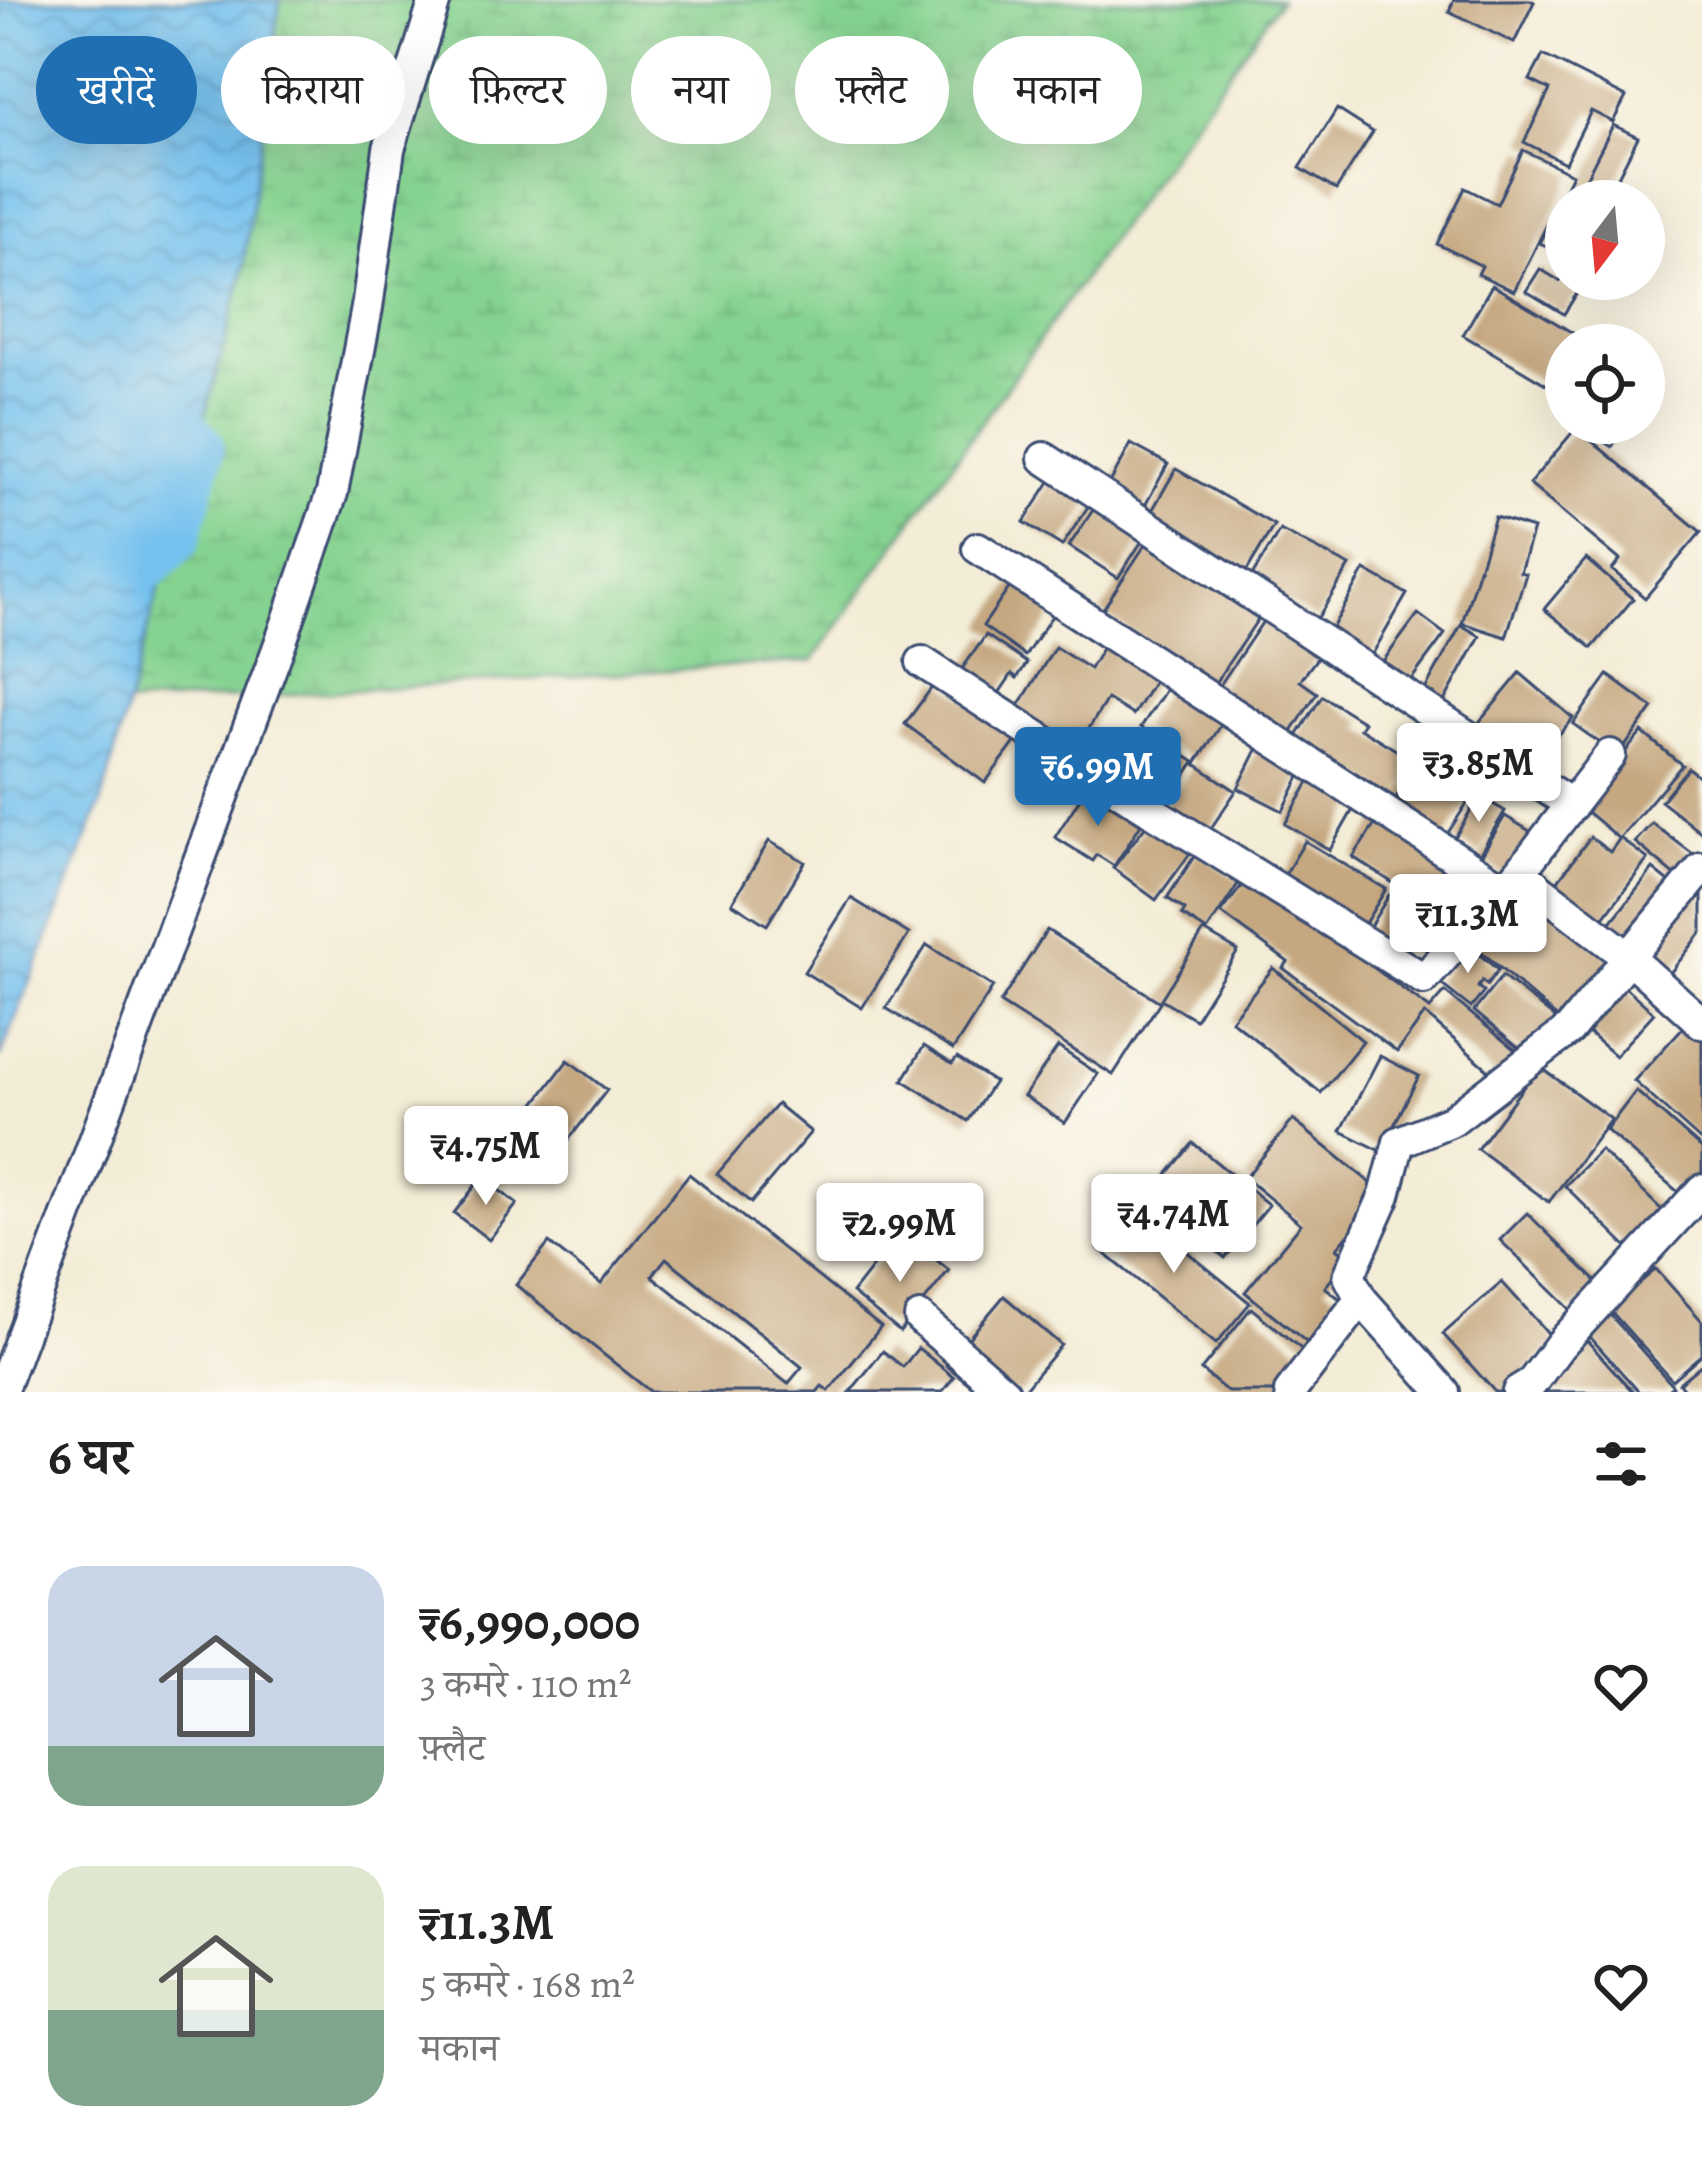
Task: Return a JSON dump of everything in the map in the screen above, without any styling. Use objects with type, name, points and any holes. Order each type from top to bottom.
[{"type":"street","points":[[1,1392],[332,493],[367,308],[389,149],[435,0]]},
{"type":"street","points":[[1044,458],[1572,805]]},
{"type":"street","points":[[978,548],[1628,957],[1702,1023]]},
{"type":"street","points":[[922,662],[1424,980],[1512,881],[1610,755]]},
{"type":"street","points":[[1441,1391],[1361,1299],[1349,1276],[1385,1196],[1399,1142],[1453,1120],[1569,1030],[1702,868]]},
{"type":"street","points":[[1518,1392],[1532,1384],[1572,1331],[1702,1190]]},
{"type":"street","points":[[1290,1392],[1361,1299]]},
{"type":"street","points":[[920,1318],[1004,1392]]},
{"type":"green space","points":[[0,0],[1280,0],[813,661],[0,713]]},
{"type":"water","points":[[0,0],[280,0],[275,36],[221,36],[221,144],[260,144],[242,277],[102,801],[0,1058]]},
{"type":"building","points":[[1454,0],[1534,2],[1514,43],[1449,11]]},
{"type":"building","points":[[1543,55],[1626,97],[1613,122],[1591,111],[1565,163],[1524,142],[1550,90],[1530,80]]},
{"type":"building","points":[[1337,109],[1373,132],[1336,190],[1300,168]]},
{"type":"building","points":[[1613,125],[1638,137],[1616,180],[1585,180]]},
{"type":"building","points":[[1523,150],[1572,174],[1569,180],[1545,180],[1545,228],[1514,291],[1478,274],[1482,266],[1437,244],[1465,188],[1497,204]]},
{"type":"building","points":[[1540,269],[1545,272],[1545,300],[1573,300],[1564,314],[1526,291]]},
{"type":"building","points":[[1492,285],[1558,324],[1545,324],[1545,384],[1463,335]]},
{"type":"building","points":[[1131,444],[1168,464],[1142,511],[1105,492]]},
{"type":"building","points":[[1563,444],[1595,444],[1701,532],[1645,598],[1612,570],[1620,560],[1529,484]]},
{"type":"building","points":[[1176,469],[1274,525],[1242,579],[1145,523]]},
{"type":"building","points":[[1055,474],[1093,499],[1062,546],[1024,522]]},
{"type":"building","points":[[1095,507],[1144,538],[1118,578],[1069,546]]},
{"type":"building","points":[[1495,517],[1533,529],[1520,572],[1526,574],[1506,637],[1462,623]]},
{"type":"building","points":[[1280,530],[1350,566],[1317,619],[1249,581]]},
{"type":"building","points":[[1151,536],[1264,610],[1213,686],[1101,612]]},
{"type":"building","points":[[1586,559],[1633,599],[1592,648],[1544,609]]},
{"type":"building","points":[[1365,570],[1407,594],[1369,660],[1327,637]]},
{"type":"building","points":[[1016,578],[1058,607],[1025,656],[983,626]]},
{"type":"building","points":[[1268,614],[1323,650],[1300,681],[1317,693],[1288,738],[1216,691]]},
{"type":"building","points":[[1418,614],[1445,634],[1408,684],[1381,664]]},
{"type":"building","points":[[1461,625],[1480,636],[1441,707],[1421,697]]},
{"type":"building","points":[[986,635],[1027,663],[1017,678],[1012,674],[991,705],[955,679]]},
{"type":"building","points":[[1107,640],[1160,672],[1133,715],[1107,699],[1075,751],[1014,714],[1055,647],[1090,669]]},
{"type":"building","points":[[1520,673],[1573,718],[1529,770],[1476,726]]},
{"type":"building","points":[[1608,675],[1653,708],[1618,756],[1573,724]]},
{"type":"building","points":[[938,679],[1019,737],[985,783],[905,724]]},
{"type":"building","points":[[1167,688],[1222,724],[1196,763],[1141,727]]},
{"type":"building","points":[[1322,696],[1364,722],[1360,728],[1417,763],[1396,798],[1297,736]]},
{"type":"building","points":[[1135,731],[1184,763],[1160,799],[1111,767]]},
{"type":"building","points":[[1642,732],[1682,765],[1619,839],[1580,806]]},
{"type":"building","points":[[1260,744],[1305,767],[1283,811],[1238,788]]},
{"type":"building","points":[[1194,763],[1236,791],[1203,840],[1162,812]]},
{"type":"building","points":[[1420,763],[1471,797],[1444,839],[1392,805]]},
{"type":"building","points":[[1688,768],[1702,779],[1702,833],[1661,801]]},
{"type":"building","points":[[1314,774],[1359,799],[1330,850],[1285,824]]},
{"type":"building","points":[[1086,789],[1141,824],[1114,866],[1097,855],[1093,861],[1055,837]]},
{"type":"building","points":[[1479,796],[1505,811],[1480,853],[1454,839]]},
{"type":"building","points":[[1505,816],[1538,836],[1511,879],[1479,859]]},
{"type":"building","points":[[1380,817],[1483,883],[1456,924],[1353,857]]},
{"type":"building","points":[[1150,820],[1192,851],[1156,900],[1113,868]]},
{"type":"building","points":[[1652,823],[1701,860],[1683,882],[1635,842]]},
{"type":"building","points":[[1590,837],[1610,852],[1620,838],[1648,859],[1599,924],[1552,889]]},
{"type":"building","points":[[769,841],[805,862],[767,925],[732,903]]},
{"type":"building","points":[[1305,841],[1386,889],[1359,933],[1279,885]]},
{"type":"building","points":[[1197,852],[1240,881],[1207,931],[1167,898]]},
{"type":"building","points":[[1653,869],[1674,886],[1625,948],[1604,931]]},
{"type":"building","points":[[1702,872],[1702,932],[1664,981],[1635,958]]},
{"type":"building","points":[[1249,876],[1430,1009],[1445,992],[1520,1054],[1499,1079],[1425,1014],[1397,1052],[1283,968],[1288,962],[1221,913]]},
{"type":"building","points":[[1522,881],[1616,962],[1563,1023],[1469,941]]},
{"type":"building","points":[[1389,895],[1413,909],[1388,953],[1363,938]]},
{"type":"building","points":[[851,898],[909,934],[862,1008],[804,972]]},
{"type":"building","points":[[1047,930],[1160,1002],[1113,1075],[1000,1003]]},
{"type":"building","points":[[1204,931],[1238,951],[1195,1019],[1161,999]]},
{"type":"building","points":[[1467,944],[1498,970],[1487,985],[1482,981],[1478,987],[1484,992],[1471,1008],[1437,981]]},
{"type":"building","points":[[927,945],[993,987],[953,1050],[886,1008]]},
{"type":"building","points":[[1273,968],[1363,1041],[1321,1093],[1231,1020]]},
{"type":"building","points":[[1502,976],[1557,1020],[1528,1056],[1474,1011]]},
{"type":"building","points":[[1625,987],[1654,1013],[1615,1056],[1586,1031]]},
{"type":"building","points":[[1686,1024],[1702,1038],[1702,1142],[1634,1081]]},
{"type":"building","points":[[924,1046],[952,1064],[957,1058],[994,1082],[968,1121],[903,1080]]},
{"type":"building","points":[[1058,1047],[1098,1074],[1065,1123],[1024,1096]]},
{"type":"building","points":[[1380,1056],[1419,1076],[1381,1151],[1341,1131]]},
{"type":"building","points":[[568,1060],[607,1090],[556,1156],[517,1127]]},
{"type":"building","points":[[1539,1066],[1611,1119],[1549,1202],[1477,1149]]},
{"type":"building","points":[[1636,1091],[1702,1149],[1702,1181],[1685,1198],[1606,1130]]},
{"type":"building","points":[[777,1104],[811,1132],[751,1203],[717,1174]]},
{"type":"building","points":[[1293,1120],[1383,1193],[1337,1248],[1349,1258],[1325,1287],[1351,1308],[1316,1350],[1245,1292],[1301,1224],[1245,1178]]},
{"type":"building","points":[[1193,1143],[1269,1205],[1225,1258],[1149,1196]]},
{"type":"building","points":[[1600,1150],[1667,1215],[1631,1251],[1565,1186]]},
{"type":"building","points":[[689,1174],[881,1327],[829,1391],[822,1386],[817,1392],[651,1392],[516,1285],[549,1243],[601,1284]],"holes":[[[666,1258],[802,1367],[788,1384],[652,1276]]]},
{"type":"building","points":[[482,1177],[517,1204],[489,1240],[454,1213]]},
{"type":"building","points":[[1132,1207],[1250,1303],[1216,1344],[1098,1248]]},
{"type":"building","points":[[1527,1213],[1599,1284],[1572,1311],[1500,1240]]},
{"type":"building","points":[[888,1247],[908,1262],[920,1247],[949,1270],[900,1332],[852,1293]]},
{"type":"building","points":[[1656,1269],[1702,1321],[1702,1354],[1672,1380],[1609,1309]]},
{"type":"building","points":[[1502,1282],[1556,1342],[1506,1392],[1495,1392],[1443,1334]]},
{"type":"building","points":[[1004,1296],[1061,1345],[1022,1392],[979,1392],[946,1365]]},
{"type":"building","points":[[1251,1308],[1310,1356],[1274,1392],[1228,1392],[1201,1370]]},
{"type":"building","points":[[1605,1309],[1673,1386],[1665,1392],[1639,1392],[1583,1329]]},
{"type":"building","points":[[1583,1336],[1633,1392],[1543,1392]]},
{"type":"building","points":[[918,1348],[954,1377],[942,1392],[850,1392],[883,1351],[903,1367]]},
{"type":"building","points":[[1702,1364],[1702,1392],[1686,1392],[1679,1383]]},
{"type":"waterway","points":[[123,553],[146,561],[173,535],[196,448],[166,418],[131,408]]}]
